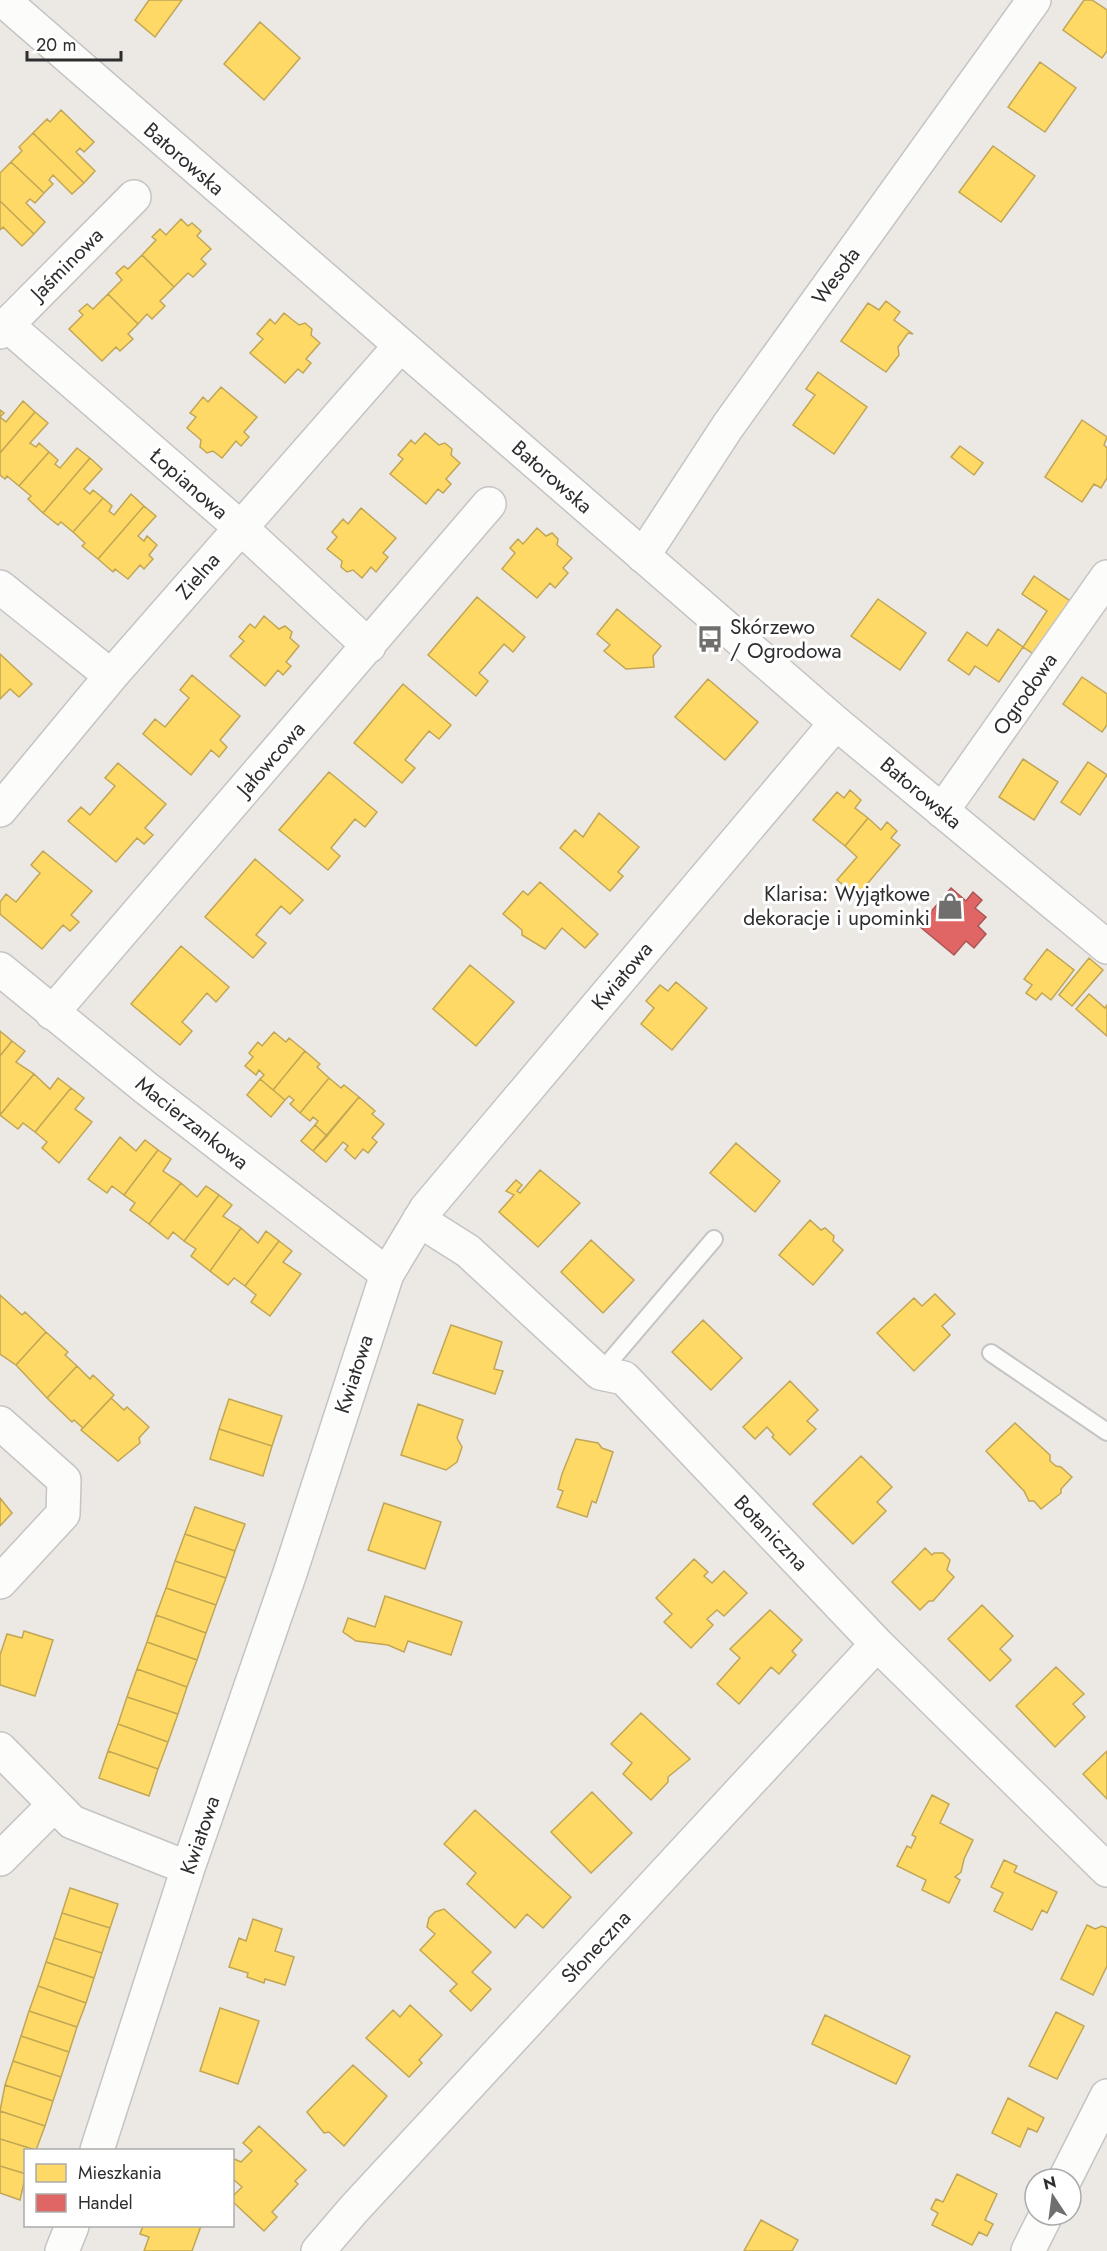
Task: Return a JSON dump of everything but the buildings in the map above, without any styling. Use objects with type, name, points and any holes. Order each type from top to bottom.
[{"type":"street","name":"Batorowska","points":[[3,0],[836,723],[1107,947]]},
{"type":"street","name":"Wesoła","points":[[643,556],[728,426],[1034,0]]},
{"type":"street","name":"Jaśminowa","points":[[3,328],[134,196]]},
{"type":"street","name":"Łopianowa","points":[[3,328],[241,528],[369,646]]},
{"type":"street","name":"Zielna","points":[[0,810],[111,676],[400,346]]},
{"type":"street","name":"Jałowcowa","points":[[52,1013],[489,504]]},
{"type":"street","name":"Ogrodowa","points":[[942,811],[1107,577]]},
{"type":"street","points":[[0,587],[111,676]]},
{"type":"street","name":"Kwiatowa","points":[[98,2149],[188,1868],[290,1573],[387,1274],[426,1209],[836,723]]},
{"type":"street","name":"Macierzankowa","points":[[0,969],[52,1013],[387,1274]]},
{"type":"street","name":"Botaniczna","points":[[419,1220],[468,1251],[600,1373],[624,1378],[876,1644],[1107,1870]]},
{"type":"street","points":[[0,1423],[64,1480],[63,1514],[0,1582]]},
{"type":"street","name":"Słoneczna","points":[[318,2251],[354,2209],[876,1644]]},
{"type":"street","points":[[0,1749],[72,1822],[188,1868]]},
{"type":"street","points":[[0,1859],[54,1805]]},
{"type":"street","points":[[1071,2167],[1107,2096]]},
{"type":"street","points":[[62,2251],[72,2227]]},
{"type":"street","points":[[1028,2251],[1040,2227]]},
{"type":"lane","points":[[600,1373],[714,1239]]},
{"type":"lane","points":[[991,1353],[1107,1432]]},
{"type":"place","name":"Skórzewo / Ogrodowa","points":[[710,639]]},
{"type":"place","name":"Klarisa: Wyjątkowe dekoracje i upominki","points":[[950,906]]}]
